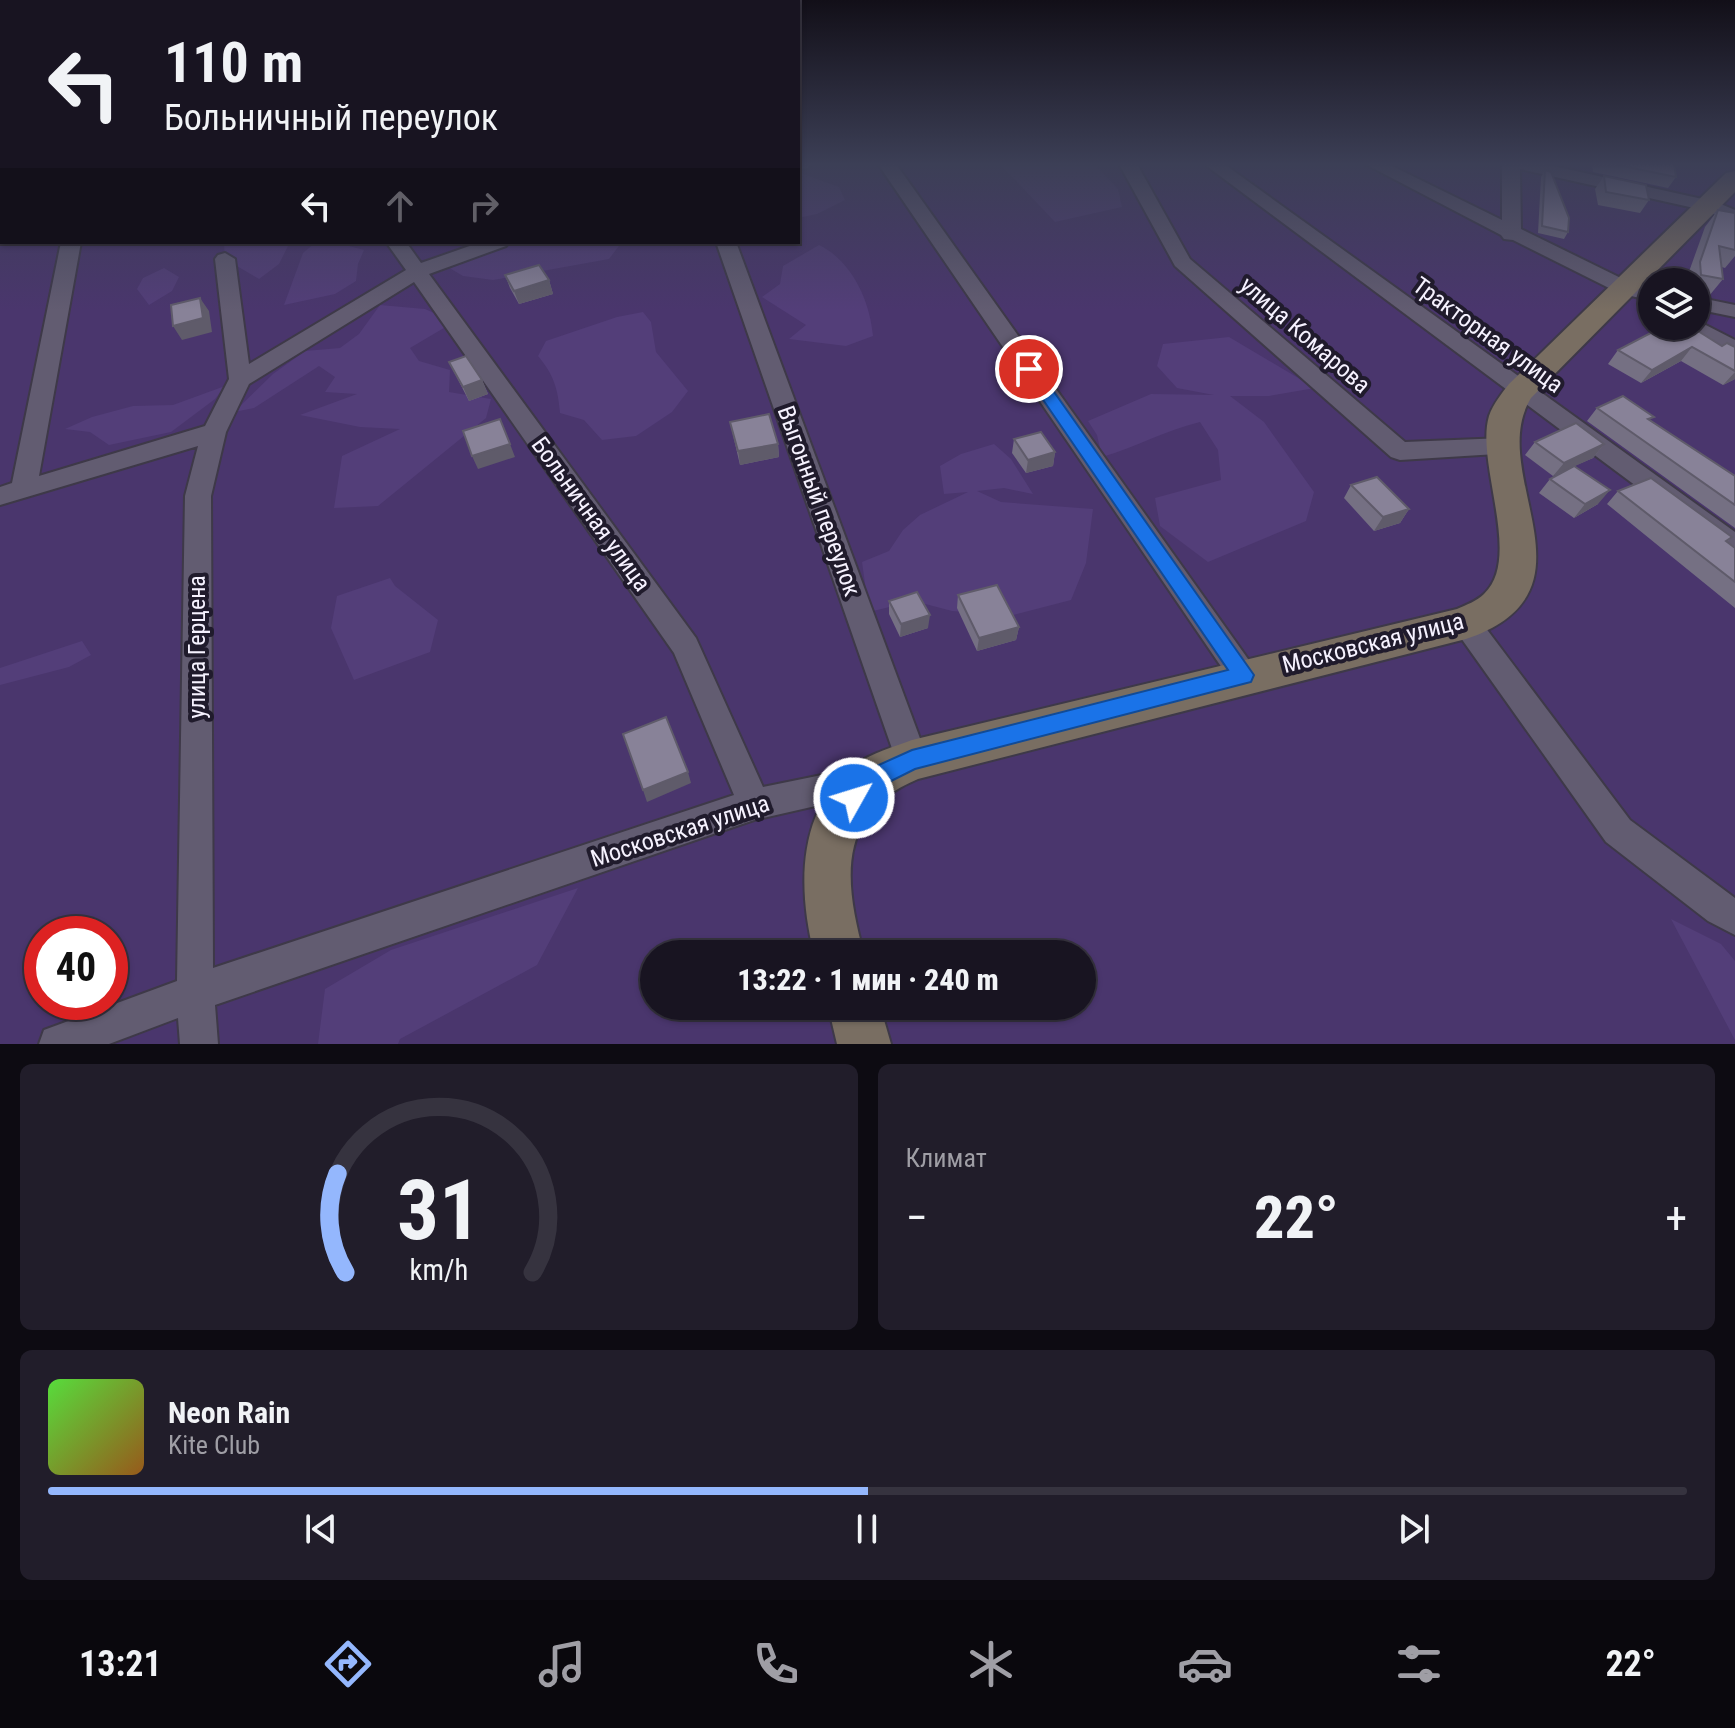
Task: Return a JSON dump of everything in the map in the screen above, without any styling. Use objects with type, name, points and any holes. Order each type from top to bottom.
[{"type":"street","points":[[921,213],[1243,675]]},
{"type":"street","name":"улица Комарова","points":[[1155,213],[1182,262],[1400,451],[1504,447]]},
{"type":"street","name":"Тракторная улица","points":[[1279,213],[1735,546]]},
{"type":"street","points":[[1468,213],[1638,294]]},
{"type":"street","points":[[1511,213],[1511,235]]},
{"type":"street","name":"Московская улица","points":[[1664,268],[1704,213]]},
{"type":"street","points":[[24,487],[71,244]]},
{"type":"street","name":"Больничная улица","points":[[398,244],[686,647],[754,804]]},
{"type":"street","points":[[225,259],[240,379],[418,271],[493,244]]},
{"type":"street","name":"Выгонный переулок","points":[[727,244],[912,760]]},
{"type":"street","name":"Московская улица","points":[[58,1044],[195,993],[754,804],[869,780],[912,760],[1243,675],[1466,623],[1500,604],[1515,579],[1516,542],[1504,447],[1505,417],[1520,391],[1638,300]]},
{"type":"street","points":[[1710,306],[1735,311]]},
{"type":"street","points":[[1710,335],[1735,349]]},
{"type":"street","name":"улица Герцена","points":[[199,1044],[195,993],[198,496],[214,432],[240,379]]},
{"type":"street","points":[[0,496],[214,432]]},
{"type":"street","points":[[1466,623],[1618,831],[1720,909],[1735,917]]},
{"type":"street","points":[[835,940],[829,917],[825,858],[839,816],[869,780]]},
{"type":"street","points":[[858,1020],[864,1044]]},
{"type":"shaded area","points":[[800,213],[1735,213],[1735,1044],[0,1044],[0,244],[800,244]]},
{"type":"shaded area","points":[[800,213],[820,213],[800,218]]},
{"type":"shaded area","points":[[1046,213],[1096,213],[1055,222]]},
{"type":"shaded area","points":[[289,244],[279,264],[259,279],[225,259],[224,245]]},
{"type":"shaded area","points":[[314,244],[342,244],[364,250],[356,281],[335,294],[284,305],[303,253]]},
{"type":"shaded area","points":[[503,244],[620,244],[609,259],[493,280],[463,276],[441,263]]},
{"type":"shaded area","points":[[819,245],[841,261],[857,283],[868,309],[873,336],[846,346],[789,339],[806,325],[762,297],[780,284],[783,266]]},
{"type":"shaded area","points":[[164,268],[179,277],[172,291],[149,305],[137,289],[143,278]]},
{"type":"shaded area","points":[[380,305],[425,309],[454,322],[410,348],[419,361],[450,370],[449,392],[491,399],[486,418],[378,506],[334,508],[342,456],[400,429],[360,427],[300,415],[357,394],[325,392],[335,377],[319,366],[254,408],[234,412],[273,374],[305,351],[340,348],[359,334]]},
{"type":"shaded area","points":[[643,312],[651,322],[656,352],[688,391],[672,412],[636,436],[602,440],[584,420],[560,413],[554,383],[538,356],[546,341],[617,317]]},
{"type":"shaded area","points":[[1229,337],[1315,388],[1269,396],[1230,396],[1264,422],[1314,492],[1306,521],[1208,562],[1160,526],[1155,498],[1221,480],[1218,450],[1200,422],[1102,457],[1097,435],[1088,421],[1151,394],[1214,395],[1177,388],[1157,366],[1163,344]]},
{"type":"shaded area","points":[[225,386],[215,399],[171,432],[109,445],[90,432],[65,429],[92,417],[133,406],[173,405]]},
{"type":"shaded area","points":[[994,444],[1011,459],[1033,494],[1004,488],[977,491],[1001,502],[1093,509],[1086,563],[1071,600],[1013,615],[952,611],[914,601],[869,612],[862,562],[889,551],[903,530],[920,515],[968,492],[944,494],[940,466],[961,454]]},
{"type":"shaded area","points":[[390,578],[395,586],[438,620],[430,652],[354,680],[331,628],[337,596]]},
{"type":"shaded area","points":[[82,641],[91,655],[69,667],[0,685],[0,668]]},
{"type":"shaded area","points":[[578,888],[537,965],[400,1039],[398,1044],[318,1044],[325,989],[391,950]]},
{"type":"shaded area","points":[[1671,919],[1721,944],[1735,961],[1735,1040]]},
{"type":"building","points":[[1543,213],[1567,213],[1568,232],[1542,226]]},
{"type":"building","points":[[1717,213],[1735,213],[1735,250],[1719,246],[1723,279],[1710,277],[1710,268],[1700,268]]},
{"type":"building","points":[[539,265],[549,280],[514,291],[505,275]]},
{"type":"building","points":[[200,298],[203,318],[173,326],[171,305]]},
{"type":"building","points":[[1710,338],[1722,346],[1727,343],[1735,347],[1735,371],[1692,347],[1652,370],[1618,350],[1638,340]]},
{"type":"building","points":[[466,356],[482,380],[463,387],[449,362]]},
{"type":"building","points":[[1623,396],[1654,417],[1648,419],[1735,476],[1735,505],[1597,408]]},
{"type":"building","points":[[769,414],[778,444],[738,451],[730,422]]},
{"type":"building","points":[[500,419],[510,444],[472,456],[463,431]]},
{"type":"building","points":[[1576,423],[1604,444],[1564,463],[1535,442]]},
{"type":"building","points":[[1041,432],[1055,452],[1028,460],[1014,439]]},
{"type":"building","points":[[1574,466],[1610,490],[1585,504],[1550,479]]},
{"type":"building","points":[[1377,477],[1409,509],[1383,517],[1351,485]]},
{"type":"building","points":[[1651,478],[1732,537],[1726,541],[1735,548],[1735,582],[1618,491]]},
{"type":"building","points":[[997,585],[1019,627],[979,638],[958,595]]},
{"type":"building","points":[[917,592],[930,615],[901,624],[889,601]]},
{"type":"building","points":[[666,717],[688,772],[643,790],[623,734]]},
{"type":"route","points":[[854,798],[869,780],[912,760],[1243,675],[1029,369]]}]
